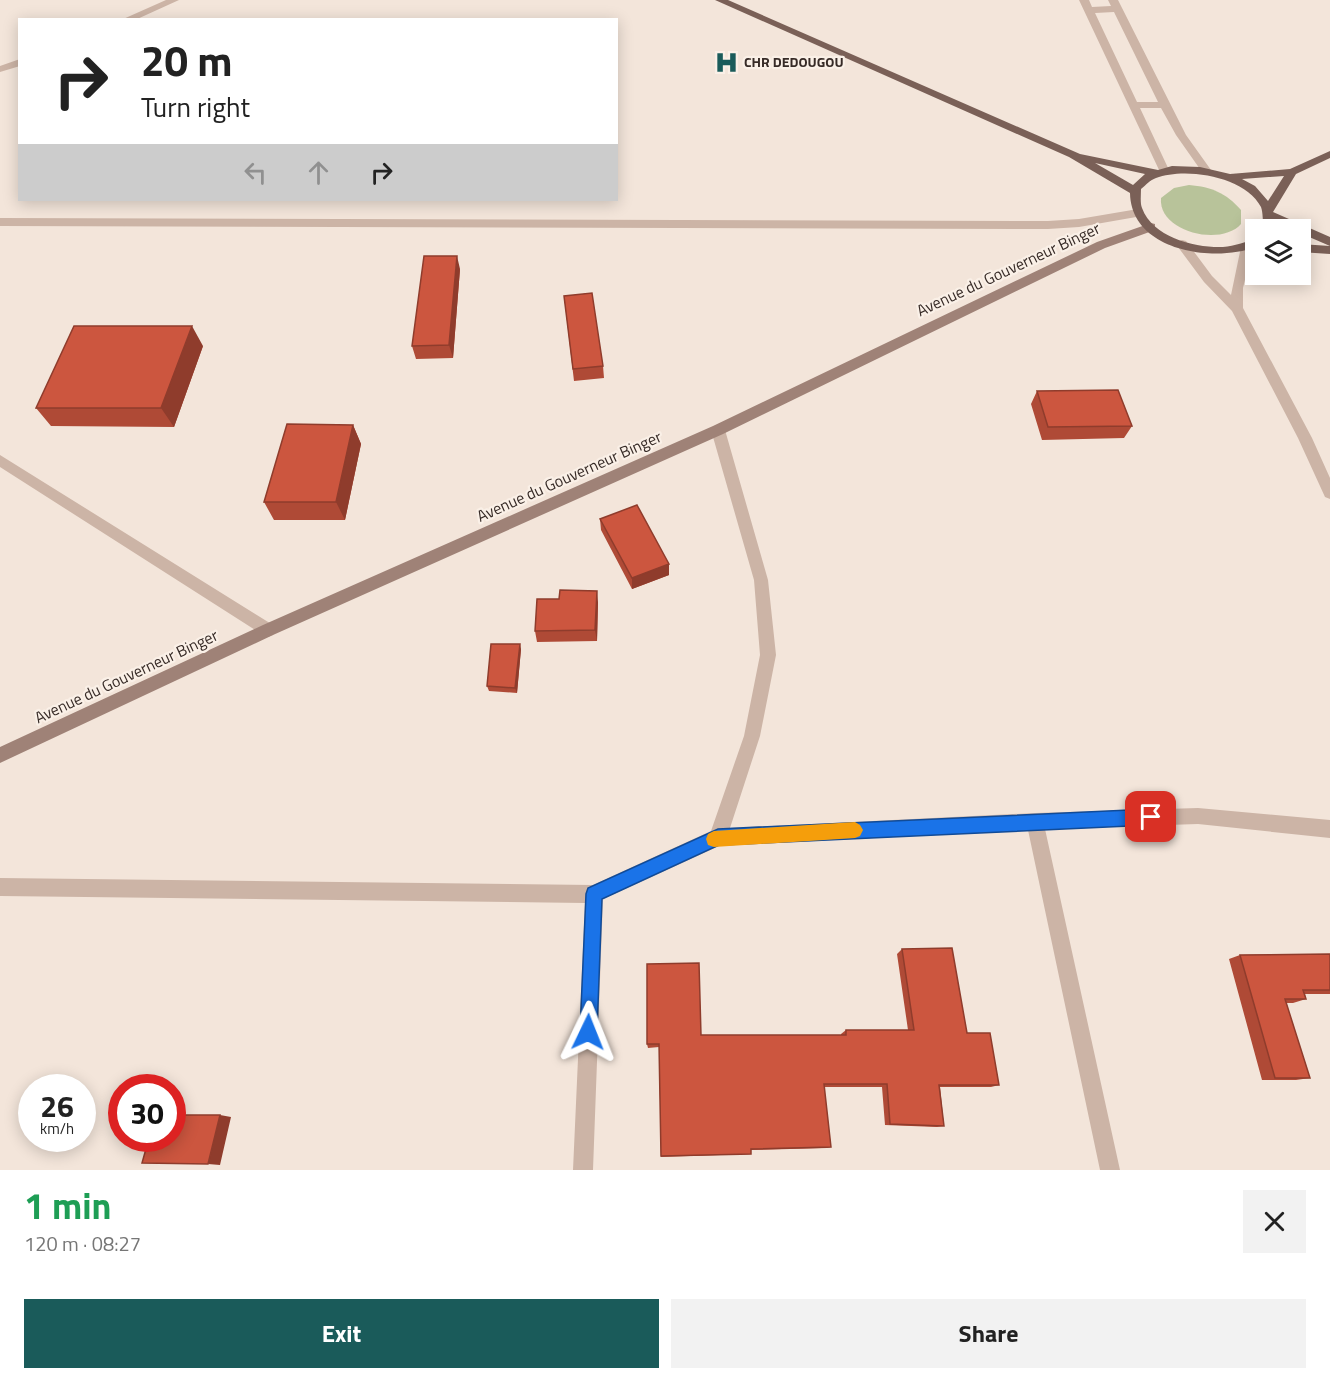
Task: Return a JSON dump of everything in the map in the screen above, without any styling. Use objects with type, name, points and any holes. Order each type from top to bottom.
[{"type":"main road","points":[[720,0],[1073,155],[1103,175],[1135,191]]},
{"type":"main road","points":[[1229,177],[1292,171],[1330,154]]},
{"type":"main road","points":[[1073,155],[1159,171],[1184,168],[1206,170],[1229,177],[1254,192],[1269,212],[1330,242]]},
{"type":"main road","points":[[1159,171],[1142,180],[1135,191],[1134,202],[1138,213],[1151,227],[1182,244],[1205,250],[1227,251],[1245,247]]},
{"type":"main road","points":[[1269,219],[1269,212],[1292,171]]},
{"type":"main road","name":"Avenue du Gouverneur Binger","points":[[0,755],[268,630],[718,430],[1101,245],[1151,227]]},
{"type":"main road","points":[[1311,249],[1330,250]]},
{"type":"street","points":[[130,18],[174,0]]},
{"type":"street","points":[[1159,171],[1132,105],[1086,5],[1115,5],[1181,135],[1206,170]]},
{"type":"street","points":[[0,69],[18,63]]},
{"type":"street","points":[[1132,105],[1165,105]]},
{"type":"street","points":[[0,222],[1048,225],[1079,223],[1138,213]]},
{"type":"street","points":[[1182,244],[1208,279],[1237,308],[1330,493]]},
{"type":"street","points":[[1237,308],[1237,288],[1245,266]]},
{"type":"street","points":[[718,430],[761,580],[768,655],[752,736],[718,837]]},
{"type":"street","points":[[0,460],[268,630]]},
{"type":"street","points":[[0,887],[594,894],[718,837],[1035,821],[1198,816],[1330,829]]},
{"type":"street","points":[[1035,821],[1110,1170]]},
{"type":"street","points":[[583,1170],[594,894]]},
{"type":"green space","points":[[1189,185],[1212,189],[1230,199],[1241,210],[1241,224],[1232,231],[1206,235],[1192,232],[1169,220],[1163,210],[1161,198],[1174,188]]},
{"type":"building","points":[[424,256],[457,256],[449,345],[412,346]]},
{"type":"building","points":[[592,293],[603,366],[573,369],[564,296]]},
{"type":"building","points":[[74,326],[192,326],[161,408],[36,408]]},
{"type":"building","points":[[1118,390],[1132,426],[1048,427],[1037,391]]},
{"type":"building","points":[[287,424],[353,425],[336,502],[264,502]]},
{"type":"building","points":[[637,505],[669,564],[632,578],[600,519]]},
{"type":"building","points":[[560,590],[597,591],[595,630],[535,631],[537,599],[559,599]]},
{"type":"building","points":[[491,644],[520,644],[515,688],[487,686]]},
{"type":"building","points":[[952,948],[967,1033],[990,1033],[999,1085],[939,1085],[944,1126],[890,1124],[887,1084],[824,1084],[831,1147],[751,1149],[751,1154],[661,1156],[659,1044],[647,1044],[647,964],[699,963],[701,1035],[846,1035],[846,1030],[914,1030],[902,949]]},
{"type":"building","points":[[1330,954],[1330,990],[1303,990],[1306,999],[1285,999],[1310,1078],[1275,1078],[1240,955]]},
{"type":"building","points":[[186,1115],[220,1115],[208,1164],[142,1163],[145,1152],[186,1152]]},
{"type":"slow traffic","points":[[714,839],[855,830]]},
{"type":"place","name":"CHR DEDOUGOU","points":[[726,62]]},
{"type":"route","points":[[588,1032],[594,894],[718,837],[1151,817]]}]
